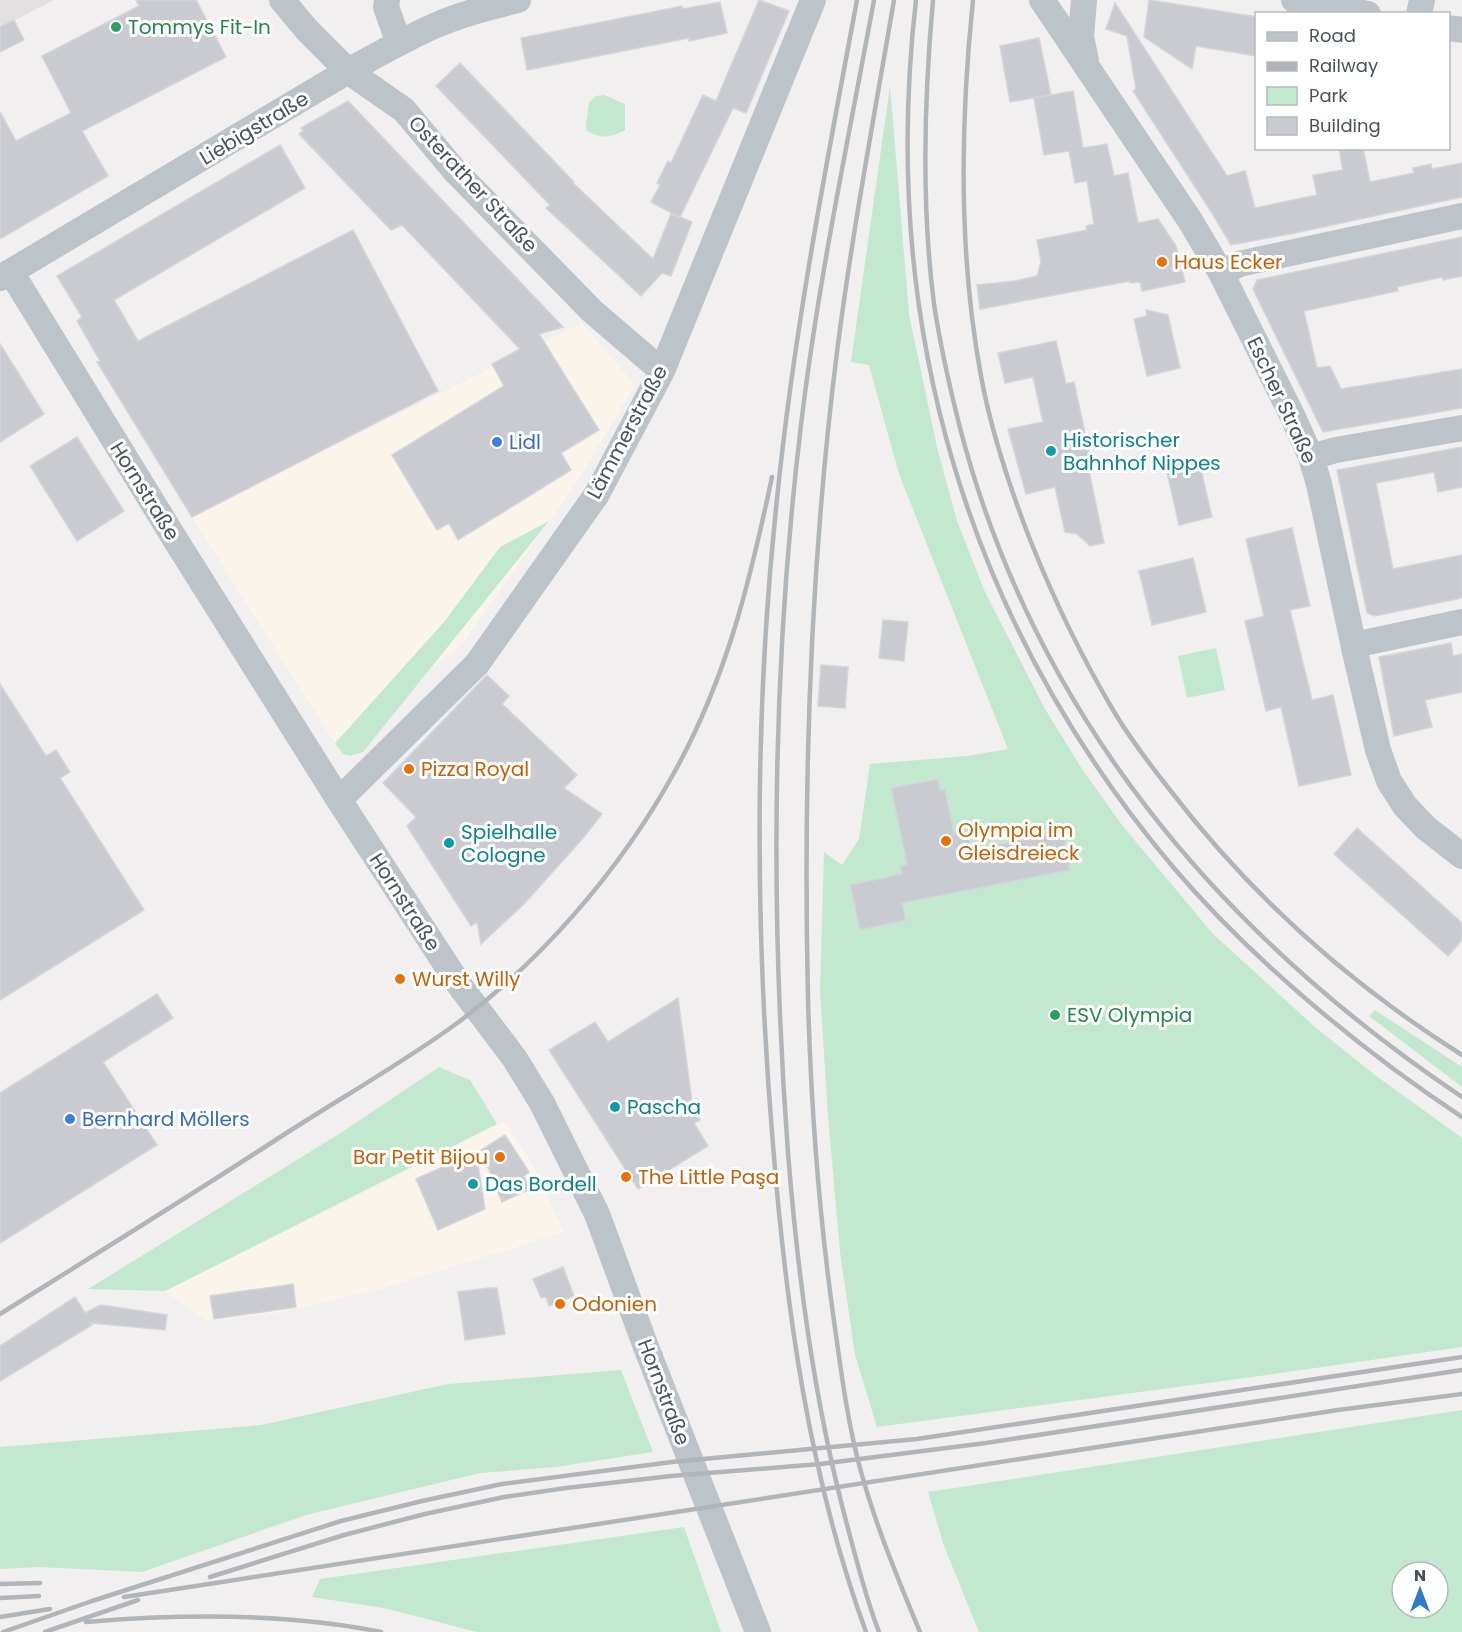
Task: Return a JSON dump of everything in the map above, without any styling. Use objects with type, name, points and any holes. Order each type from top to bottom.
[{"type":"street","name":"Osterather Straße","points":[[282,0],[348,71],[404,110],[455,171],[592,310],[662,371]]},
{"type":"street","points":[[387,0],[386,8],[399,43]]},
{"type":"street","name":"Liebigstraße","points":[[5,275],[399,43],[463,15],[518,0]]},
{"type":"street","name":"Lämmerstraße","points":[[339,800],[477,664],[597,494],[662,371],[813,0]]},
{"type":"street","name":"Escher Straße","points":[[1042,0],[1191,222],[1221,273],[1273,375],[1311,457],[1326,512],[1378,750],[1389,781],[1405,806],[1426,828],[1462,856]]},
{"type":"street","points":[[1084,0],[1081,37],[1087,68]]},
{"type":"street","points":[[1294,0],[1357,12]]},
{"type":"street","points":[[1221,273],[1239,264],[1462,216]]},
{"type":"street","name":"Hornstraße","points":[[5,275],[459,986],[515,1059],[542,1103],[597,1214],[648,1354],[758,1632]]},
{"type":"street","points":[[1311,457],[1336,450],[1462,428]]},
{"type":"street","points":[[1354,645],[1462,622]]},
{"type":"shaded area","points":[[0,0],[54,0],[0,28]]},
{"type":"shaded area","points":[[582,323],[635,385],[575,485],[460,647],[358,721],[334,742],[192,517]]},
{"type":"shaded area","points":[[505,1121],[534,1168],[564,1232],[381,1289],[275,1313],[207,1321],[165,1291]]},
{"type":"green space","points":[[890,86],[909,314],[937,447],[957,521],[985,592],[1045,709],[1082,769],[1122,825],[1213,934],[1315,1027],[1375,1075],[1462,1138],[1462,1347],[877,1427],[855,1355],[840,1252],[820,991],[824,852],[842,865],[859,839],[870,764],[968,756],[1008,749],[899,474],[869,365],[851,362]]},
{"type":"green space","points":[[604,95],[625,104],[625,130],[606,137],[587,131],[586,126],[589,102],[596,96]]},
{"type":"green space","points":[[549,521],[363,752],[350,756],[343,754],[335,744],[338,740],[444,622],[500,547]]},
{"type":"green space","points":[[1216,648],[1225,690],[1187,698],[1178,656]]},
{"type":"green space","points":[[1375,1010],[1462,1067],[1462,1087],[1369,1016]]},
{"type":"green space","points":[[439,1067],[470,1080],[497,1124],[165,1291],[88,1289],[342,1132]]},
{"type":"green space","points":[[621,1370],[653,1452],[556,1467],[480,1473],[306,1515],[142,1572],[37,1567],[0,1569],[0,1447],[261,1425],[448,1384]]},
{"type":"green space","points":[[1462,1410],[1462,1632],[979,1632],[944,1546],[928,1492]]},
{"type":"green space","points":[[684,1527],[721,1632],[477,1632],[384,1608],[312,1597],[320,1579]]},
{"type":"building","points":[[136,0],[196,0],[226,57],[82,131],[108,176],[0,239],[0,112],[16,141],[71,113],[42,56],[139,6]]},
{"type":"building","points":[[759,0],[789,11],[746,113],[733,108],[680,217],[692,222],[671,276],[662,273],[641,296],[546,208],[550,205],[436,86],[460,63],[573,183],[653,259],[671,214],[679,217],[651,202],[660,185],[657,183],[668,161],[671,163],[703,95],[716,101]]},
{"type":"building","points":[[1149,0],[1255,17],[1255,56],[1196,46],[1192,69],[1144,37]]},
{"type":"building","points":[[720,2],[727,33],[689,41],[689,38],[527,70],[521,38],[682,6],[683,9]]},
{"type":"building","points":[[1115,3],[1227,176],[1245,171],[1255,208],[1317,195],[1313,175],[1343,170],[1339,150],[1363,150],[1370,182],[1414,173],[1413,168],[1431,164],[1432,169],[1462,163],[1462,197],[1231,245],[1133,91],[1136,89],[1127,36],[1106,29]]},
{"type":"building","points":[[14,20],[24,40],[0,52],[0,27]]},
{"type":"building","points":[[1039,38],[1051,95],[1010,102],[1000,46]]},
{"type":"building","points":[[1073,91],[1083,148],[1107,144],[1114,176],[1128,173],[1138,223],[1158,219],[1176,246],[1185,282],[1142,291],[1140,282],[1130,283],[1130,281],[980,309],[977,285],[1037,276],[1041,262],[1037,240],[1087,230],[1086,226],[1094,224],[1087,181],[1075,183],[1069,151],[1044,155],[1034,98]]},
{"type":"building","points":[[348,101],[563,327],[539,334],[599,430],[561,453],[571,470],[458,540],[449,523],[437,530],[392,455],[504,386],[492,364],[520,349],[402,225],[391,230],[299,134],[303,131],[301,128]]},
{"type":"building","points":[[280,145],[305,188],[114,300],[138,341],[353,230],[438,391],[192,517],[97,362],[100,361],[77,321],[82,317],[57,276]]},
{"type":"building","points":[[1462,237],[1462,276],[1443,280],[1442,277],[1397,287],[1398,291],[1304,311],[1317,368],[1330,366],[1341,389],[1462,369],[1462,408],[1323,432],[1253,289],[1257,280]]},
{"type":"building","points":[[1146,310],[1168,315],[1180,368],[1147,376],[1134,319],[1147,316]]},
{"type":"building","points":[[1056,341],[1066,384],[1074,382],[1091,461],[1087,461],[1104,543],[1090,546],[1077,534],[1065,532],[1055,487],[1026,494],[1008,429],[1043,422],[1033,377],[1005,383],[998,353]]},
{"type":"building","points":[[0,344],[44,414],[0,442]]},
{"type":"building","points":[[77,437],[124,511],[77,541],[30,466]]},
{"type":"building","points":[[1462,447],[1462,487],[1438,492],[1434,472],[1376,483],[1393,569],[1462,555],[1462,598],[1375,616],[1367,613],[1337,470]]},
{"type":"building","points":[[1199,461],[1212,517],[1179,525],[1166,468]]},
{"type":"building","points":[[1292,528],[1310,606],[1290,610],[1312,700],[1333,695],[1351,775],[1299,786],[1281,707],[1266,711],[1245,621],[1264,616],[1246,539]]},
{"type":"building","points":[[1193,558],[1206,612],[1152,625],[1139,571]]},
{"type":"building","points":[[883,620],[908,622],[904,661],[879,658]]},
{"type":"building","points":[[1451,643],[1453,656],[1462,654],[1462,692],[1425,700],[1432,727],[1394,736],[1379,657]]},
{"type":"building","points":[[821,665],[848,667],[845,708],[818,706]]},
{"type":"building","points":[[487,675],[509,696],[502,704],[577,775],[564,788],[602,814],[524,904],[481,944],[477,922],[471,926],[407,826],[416,817],[383,783]]},
{"type":"building","points":[[0,684],[46,756],[56,750],[70,772],[60,778],[144,910],[0,1000]]},
{"type":"building","name":"Olympia im Gleisdreieck","points":[[938,779],[940,790],[945,789],[954,834],[968,831],[971,850],[1063,832],[1070,870],[902,903],[906,920],[860,930],[850,885],[902,874],[900,866],[907,864],[891,788]]},
{"type":"building","points":[[1357,828],[1462,923],[1462,940],[1448,956],[1334,854]]},
{"type":"building","name":"Bernhard Möllers","points":[[157,994],[173,1018],[103,1062],[157,1145],[0,1243],[0,1093]]},
{"type":"building","name":"Pascha","points":[[678,998],[693,1109],[700,1120],[694,1123],[708,1146],[638,1189],[549,1050],[595,1022],[608,1042]]},
{"type":"building","points":[[505,1135],[529,1172],[524,1176],[530,1189],[502,1202],[481,1150]]},
{"type":"building","points":[[476,1152],[485,1209],[438,1230],[416,1179]]},
{"type":"building","points":[[563,1267],[574,1296],[549,1306],[546,1297],[541,1298],[533,1279]]},
{"type":"building","points":[[293,1284],[296,1307],[214,1319],[210,1296]]},
{"type":"building","points":[[497,1288],[505,1334],[465,1340],[458,1292]]},
{"type":"building","points":[[75,1297],[85,1313],[101,1305],[167,1315],[165,1330],[91,1323],[92,1325],[0,1381],[0,1346]]},
{"type":"railway","points":[[857,0],[812,249],[792,374],[777,499],[764,660],[760,903],[773,1145],[793,1330],[803,1392],[829,1513],[866,1632]]},
{"type":"railway","points":[[874,0],[825,265],[801,425],[791,516],[779,697],[777,879],[782,1062],[788,1153],[802,1292],[816,1384],[835,1476],[861,1577],[879,1632]]},
{"type":"railway","points":[[894,0],[849,264],[820,513],[810,675],[807,837],[808,999],[816,1161],[824,1241],[845,1395],[855,1450],[866,1489],[887,1551],[920,1632]]},
{"type":"railway","points":[[916,0],[908,119],[911,236],[926,350],[953,461],[991,569],[1040,672],[1101,772],[1173,867],[1204,902],[1237,936],[1309,1002],[1385,1063],[1462,1117]]},
{"type":"railway","points":[[933,0],[925,152],[927,228],[936,319],[959,424],[992,529],[1034,628],[1086,721],[1147,807],[1215,888],[1291,963],[1373,1033],[1462,1097]]},
{"type":"railway","points":[[973,0],[966,94],[963,188],[968,283],[974,329],[985,397],[1001,458],[1029,537],[1058,605],[1091,672],[1116,715],[1170,790],[1234,866],[1268,902],[1341,968],[1462,1055]]},
{"type":"railway","points":[[0,1314],[429,1043],[482,1004],[546,945],[576,912],[630,843],[654,807],[693,736],[709,700],[735,628],[755,554],[772,477]]},
{"type":"railway","points":[[3,1632],[341,1521],[502,1484],[672,1462],[917,1439],[1462,1357]]},
{"type":"railway","points":[[210,1577],[344,1535],[504,1497],[671,1476],[820,1464],[986,1443],[1462,1370]]},
{"type":"railway","points":[[124,1597],[1338,1410],[1462,1394]]},
{"type":"railway","points":[[0,1584],[40,1583]]},
{"type":"railway","points":[[0,1598],[39,1596]]},
{"type":"railway","points":[[45,1632],[138,1600]]},
{"type":"railway","points":[[0,1617],[50,1609]]},
{"type":"railway","points":[[86,1622],[197,1617],[272,1618],[381,1632]]},
{"type":"place","name":"Tommys Fit-In","points":[[116,27]]},
{"type":"place","name":"Haus Ecker","points":[[1162,262]]},
{"type":"place","name":"Lidl","points":[[497,442]]},
{"type":"place","name":"Historischer Bahnhof Nippes","points":[[1051,451]]},
{"type":"place","name":"Pizza Royal","points":[[409,769]]},
{"type":"place","name":"Olympia im Gleisdreieck","points":[[946,841]]},
{"type":"place","name":"Spielhalle Cologne","points":[[449,843]]},
{"type":"place","name":"Wurst Willy","points":[[400,979]]},
{"type":"place","name":"ESV Olympia","points":[[1055,1015]]},
{"type":"place","name":"Pascha","points":[[615,1107]]},
{"type":"place","name":"Bernhard Möllers","points":[[70,1119]]},
{"type":"place","name":"Bar Petit Bijou","points":[[500,1157]]},
{"type":"place","name":"The Little Paşa","points":[[626,1177]]},
{"type":"place","name":"Das Bordell","points":[[473,1184]]},
{"type":"place","name":"Odonien","points":[[560,1304]]}]
